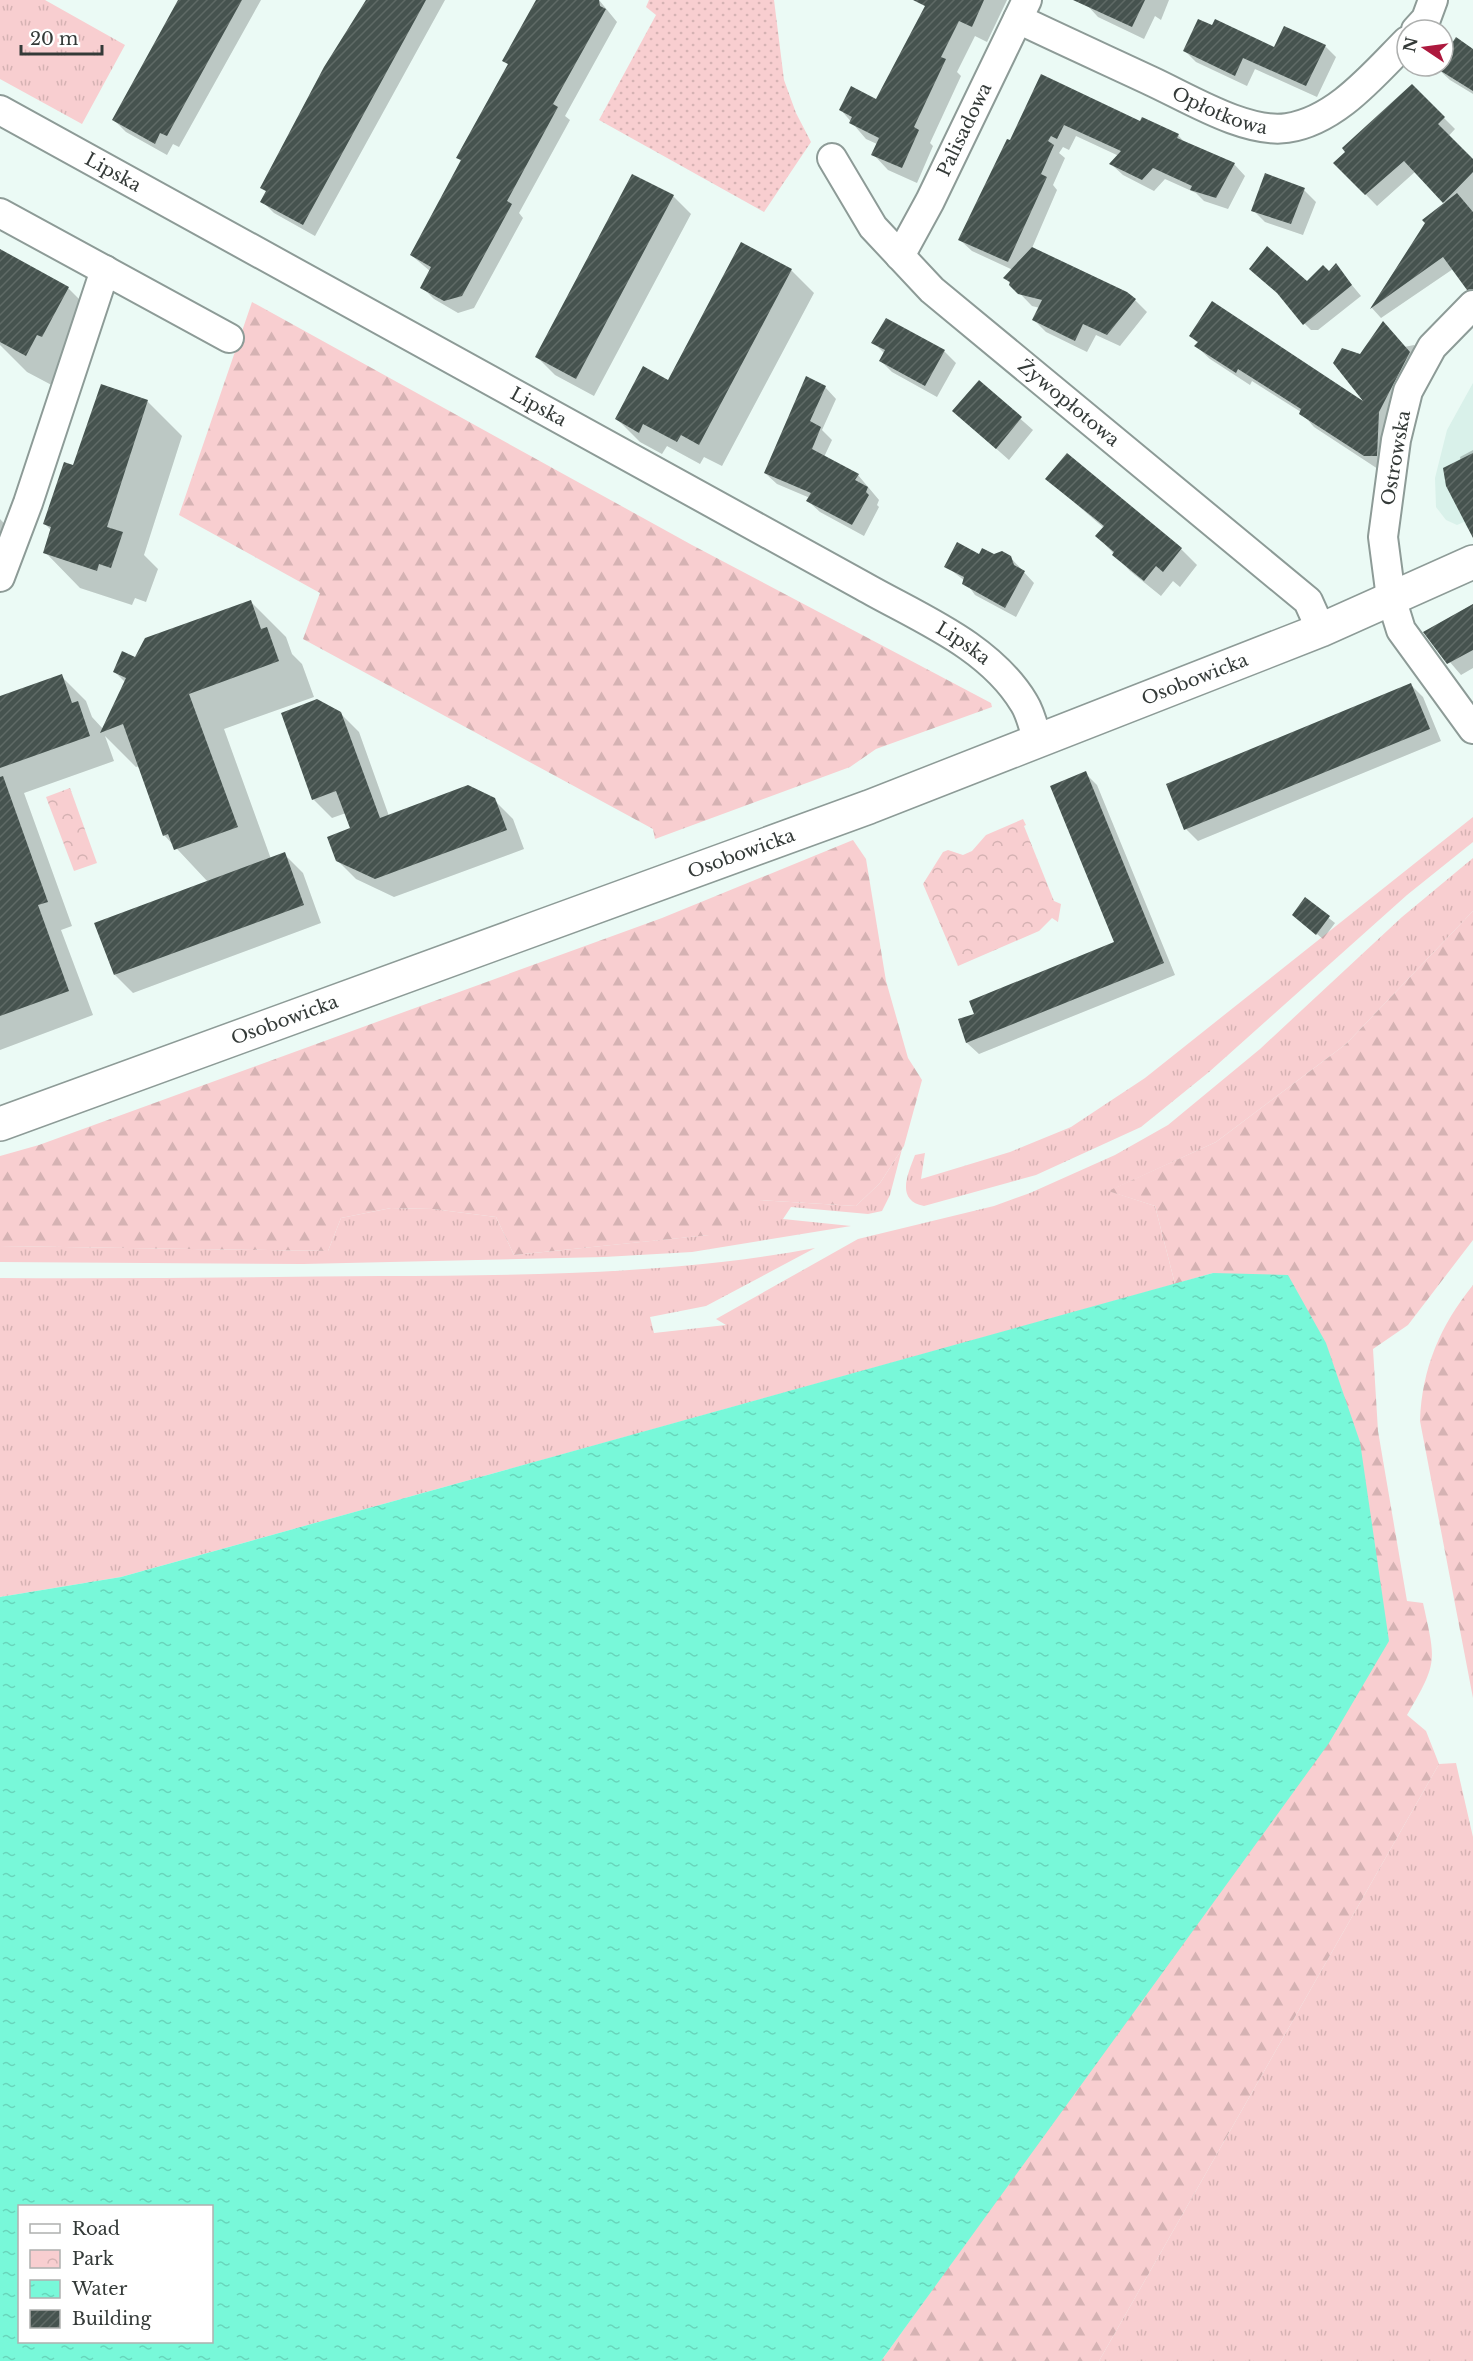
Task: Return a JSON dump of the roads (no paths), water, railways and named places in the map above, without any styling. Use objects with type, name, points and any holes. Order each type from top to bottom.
[{"type":"street","points":[[1425,18],[1433,0]]},
{"type":"street","name":"Opłotkowa","points":[[1022,10],[1232,118],[1274,128],[1287,128],[1322,116],[1344,100],[1395,52]]},
{"type":"street","name":"Palisadowa","points":[[900,256],[930,201],[1022,10]]},
{"type":"street","name":"Lipska","points":[[0,110],[981,654],[1003,674],[1025,704],[1038,742]]},
{"type":"street","name":"Żywopłotowa","points":[[832,158],[873,227],[932,290],[1308,601],[1321,630]]},
{"type":"street","points":[[0,213],[229,338]]},
{"type":"street","points":[[0,577],[28,503],[105,270]]},
{"type":"street","name":"Ostrowska","points":[[1473,305],[1432,347],[1408,391],[1401,416],[1383,537],[1391,597],[1404,636],[1473,729]]},
{"type":"street","name":"Osobowicka","points":[[0,1124],[869,807],[1321,630],[1473,562]]},
{"type":"water","points":[[1213,1273],[1288,1275],[1326,1343],[1360,1442],[1389,1641],[1329,1743],[881,2361],[0,2361],[0,1597],[121,1577]]}]
